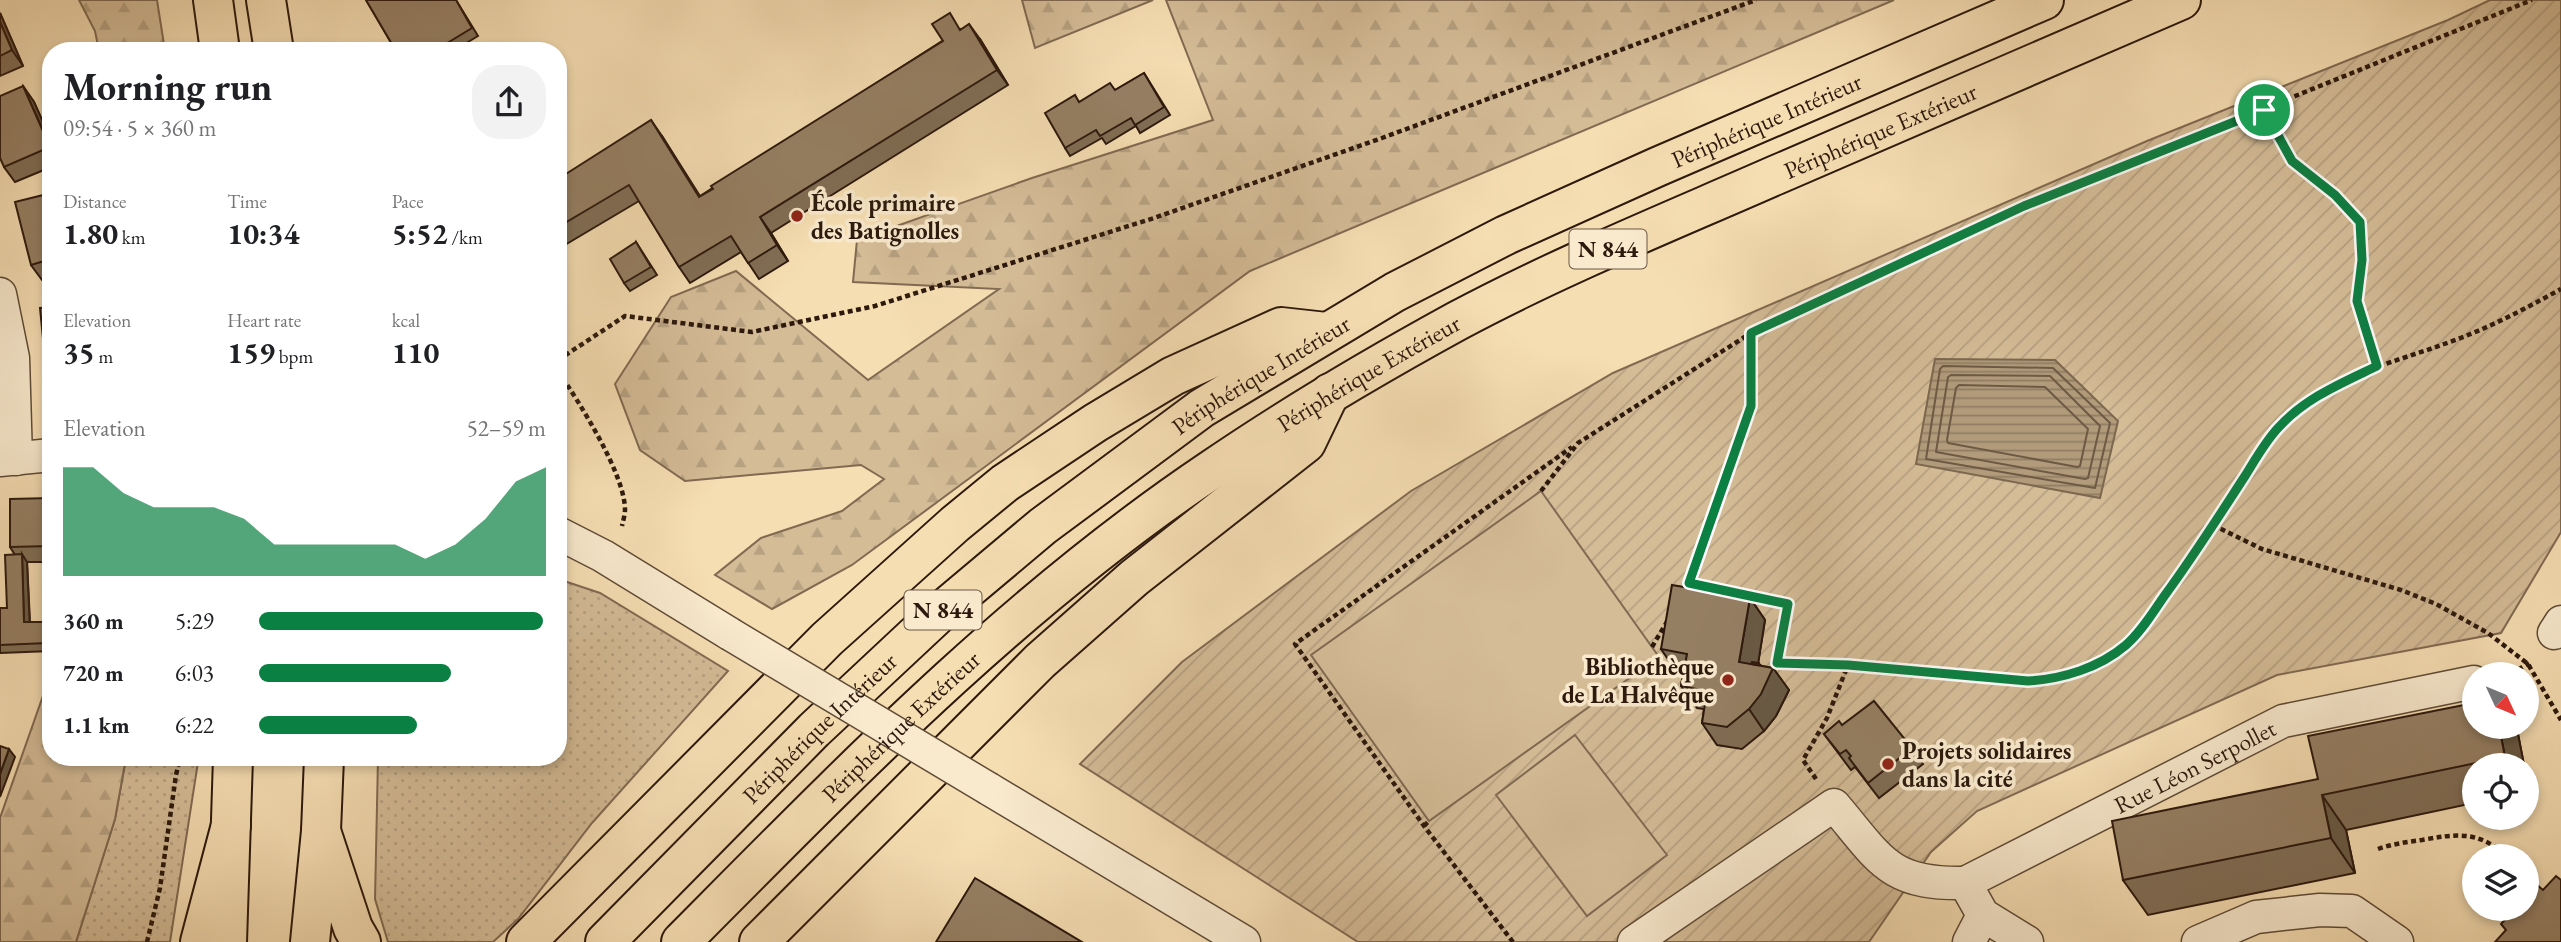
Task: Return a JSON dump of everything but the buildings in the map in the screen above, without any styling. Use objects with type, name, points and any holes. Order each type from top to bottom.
[{"type":"main road","points":[[213,0],[219,42]]},
{"type":"main road","points":[[266,0],[273,42]]},
{"type":"main road","name":"Périphérique Intérieur","points":[[605,942],[814,730],[937,615],[1043,526],[1202,408],[1395,292],[1506,235],[2044,0]]},
{"type":"main road","name":"Périphérique Extérieur","points":[[681,942],[929,696],[1035,602],[1150,512],[1211,469],[1330,393],[1460,320],[1592,256],[2181,0]]},
{"type":"main road","points":[[526,942],[827,639],[955,524],[1005,483],[1095,423],[1173,376],[1281,327],[1326,332]]},
{"type":"main road","points":[[759,942],[1040,661],[1134,578],[1306,443],[1330,393]]},
{"type":"main road","points":[[227,942],[233,766]]},
{"type":"main road","points":[[310,942],[321,831],[324,766]]},
{"type":"main road","points":[[200,942],[231,825]]},
{"type":"main road","points":[[321,831],[353,928],[361,942]]},
{"type":"street","points":[[0,294],[13,358],[8,460],[42,456]]},
{"type":"street","points":[[567,538],[603,556],[1244,942]]},
{"type":"street","name":"Rue Léon Serpollet","points":[[1965,883],[2283,721],[2462,684]]},
{"type":"street","points":[[1634,942],[1834,805],[1886,865],[1908,877],[1934,884],[1965,883],[1976,928],[2026,942]]},
{"type":"street","points":[[2198,942],[2256,917],[2320,909],[2352,911],[2397,942]]},
{"type":"path","points":[[567,354],[625,316],[752,332],[875,306],[1154,218],[1382,138],[1756,0]]},
{"type":"path","points":[[1513,942],[1424,826],[1295,644],[1578,443],[1751,333],[2024,206],[2532,0]]},
{"type":"path","points":[[2264,110],[2292,161],[2335,195],[2360,222],[2362,260],[2357,301],[2377,366]]},
{"type":"path","points":[[1689,583],[1788,604],[1777,663],[1848,665],[2028,681],[2052,680],[2076,673],[2101,662],[2126,645],[2135,635],[2172,587],[2278,428],[2305,404],[2330,388],[2377,366],[2446,344],[2511,317],[2561,289]]},
{"type":"path","points":[[1683,593],[1689,583],[1751,406],[1751,333]]},
{"type":"path","points":[[567,386],[616,475],[622,494],[625,510],[621,528],[603,556]]},
{"type":"path","points":[[1541,491],[1578,443]]},
{"type":"path","points":[[2213,525],[2262,549],[2401,590],[2457,615],[2488,633],[2528,664],[2561,720]]},
{"type":"path","points":[[1652,647],[1671,615]]},
{"type":"path","points":[[1834,805],[1803,760],[1827,718],[1848,665]]},
{"type":"path","points":[[147,942],[160,888],[178,766]]},
{"type":"path","points":[[1424,826],[1429,821]]},
{"type":"path","points":[[2378,849],[2457,834],[2475,837],[2491,844]]},
{"type":"green space","points":[[79,0],[157,0],[164,42],[97,42],[95,31]]},
{"type":"green space","points":[[1022,0],[1153,0],[1035,48]]},
{"type":"green space","points":[[1166,0],[1894,0],[1250,271],[852,565],[772,609],[715,575],[761,538],[842,511],[884,479],[861,465],[685,481],[640,450],[615,384],[671,297],[736,271],[868,380],[999,289],[853,282],[857,240],[1032,178],[1213,120]]},
{"type":"green space","points":[[2490,0],[2561,0],[2561,532],[2501,633],[2277,675],[1977,811],[1931,852],[1869,942],[1358,942],[1080,764],[1182,662],[1411,491],[1613,373],[2147,141],[2448,20]]},
{"type":"green space","points":[[1541,491],[1659,657],[1429,821],[1311,655]]},
{"type":"green space","points":[[567,582],[600,593],[728,671],[592,823],[518,919],[493,942],[388,942],[375,899],[378,766],[567,766]]},
{"type":"green space","points":[[42,699],[42,766],[125,766],[115,819],[76,942],[0,942],[0,818]]},
{"type":"green space","points":[[1575,735],[1667,855],[1587,916],[1496,795]]},
{"type":"green space","points":[[125,766],[197,766],[170,942],[76,942],[115,819]]},
{"type":"water","points":[[1935,359],[2055,360],[2118,421],[2100,498],[1916,464]]},
{"type":"place","name":"École primaire des Batignolles","points":[[797,216]]},
{"type":"place","name":"Bibliothèque de La Halvêque","points":[[1728,680]]},
{"type":"place","name":"Projets solidaires dans la cité","points":[[1888,764]]},
{"type":"route","points":[[2264,110],[2292,161],[2335,195],[2360,222],[2362,260],[2357,301],[2377,366],[2330,388],[2305,404],[2278,428],[2172,587],[2126,645],[2101,662],[2052,680],[2028,681],[1848,665],[1777,663],[1788,604],[1689,583],[1751,406],[1751,333],[2024,206],[2264,110]]}]
